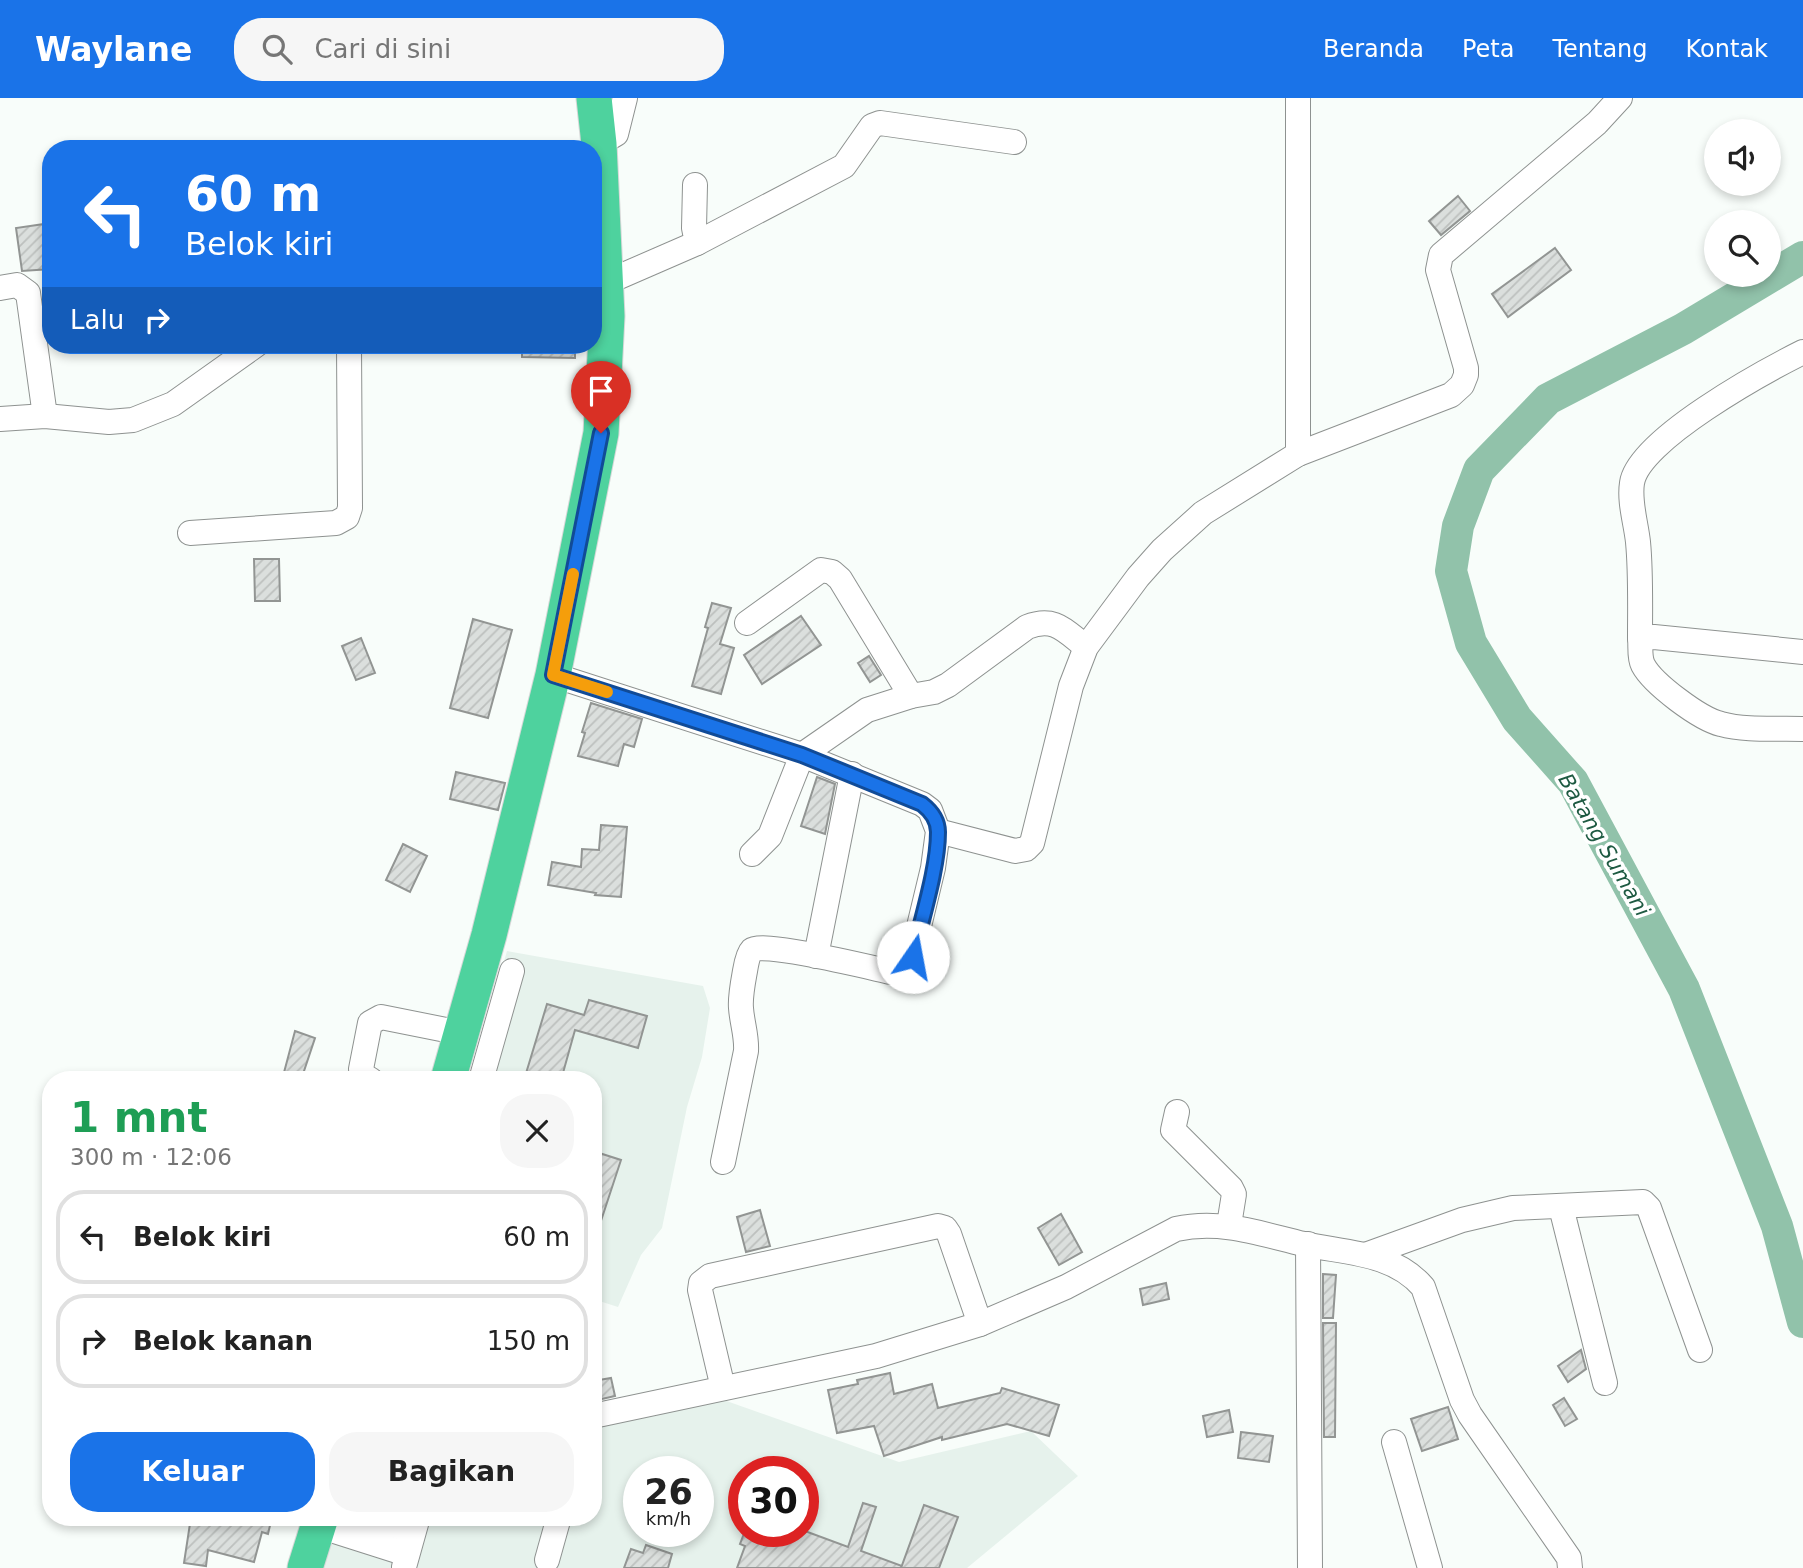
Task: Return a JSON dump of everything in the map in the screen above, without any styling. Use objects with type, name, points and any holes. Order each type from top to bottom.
[{"type":"highway","points":[[594,98],[599,140]]},
{"type":"highway","points":[[450,1071],[489,936],[553,675],[601,433],[602,354]]},
{"type":"highway","points":[[305,1568],[319,1526]]},
{"type":"street","points":[[602,142],[616,134],[625,98]]},
{"type":"street","points":[[1298,98],[1298,454]]},
{"type":"street","points":[[938,831],[1015,851],[1026,849],[1032,843],[1071,685],[1086,647],[1138,577],[1162,550],[1217,503],[1298,454],[1421,408],[1451,395],[1462,385],[1466,368],[1438,270],[1441,255],[1597,123],[1620,98]]},
{"type":"street","points":[[602,305],[697,243],[844,166],[872,126],[880,123],[1014,142]]},
{"type":"street","points":[[695,185],[694,228],[697,243]]},
{"type":"street","points":[[0,288],[17,285],[28,293],[45,416]]},
{"type":"street","points":[[1803,352],[1733,389],[1648,452],[1634,473],[1632,484],[1638,546],[1640,656],[1650,674],[1704,717],[1724,725],[1803,729]]},
{"type":"street","points":[[0,419],[45,416],[109,422],[133,421],[173,404],[243,354]]},
{"type":"street","points":[[190,533],[336,523],[346,517],[350,508],[349,354]]},
{"type":"street","points":[[747,623],[821,570],[832,572],[840,579],[911,696]]},
{"type":"street","points":[[752,854],[770,836],[802,755],[867,710],[911,696],[934,692],[948,685],[1027,627],[1036,624],[1044,622],[1059,626],[1086,647]]},
{"type":"street","points":[[1640,638],[1654,637],[1803,652]]},
{"type":"street","points":[[553,675],[802,755],[852,774],[922,804],[930,810],[938,831],[933,868],[909,968],[891,972],[765,948],[751,951],[745,968],[741,1006],[746,1051],[723,1163]]},
{"type":"street","points":[[816,956],[852,774]]},
{"type":"street","points":[[484,1071],[512,971]]},
{"type":"street","points":[[361,1071],[370,1023],[375,1018],[461,1033]]},
{"type":"street","points":[[1177,1112],[1173,1125],[1175,1133],[1234,1194],[1229,1225]]},
{"type":"street","points":[[1368,1254],[1462,1220],[1513,1208],[1638,1202],[1646,1205],[1700,1350]]},
{"type":"street","points":[[1561,1207],[1605,1383]]},
{"type":"street","points":[[602,1414],[876,1356],[980,1324],[1066,1287],[1177,1229],[1195,1225],[1229,1225],[1308,1244],[1368,1254],[1411,1274],[1423,1287],[1462,1400],[1569,1558],[1570,1568]]},
{"type":"street","points":[[723,1388],[700,1290],[701,1283],[710,1276],[939,1226],[945,1228],[949,1234],[980,1324]]},
{"type":"street","points":[[1308,1244],[1310,1568]]},
{"type":"street","points":[[1394,1442],[1430,1568]]},
{"type":"street","points":[[337,1526],[411,1543]]},
{"type":"street","points":[[381,1526],[411,1543]]},
{"type":"street","points":[[547,1560],[556,1526]]},
{"type":"shaded area","points":[[507,951],[703,986],[710,1008],[702,1057],[687,1107],[662,1228],[641,1255],[618,1307],[602,1302],[602,1071],[473,1071]]},
{"type":"shaded area","points":[[718,1398],[899,1462],[1031,1431],[1078,1476],[967,1568],[314,1568],[327,1526],[602,1526],[602,1423]]},
{"type":"building","points":[[1458,196],[1470,211],[1441,235],[1429,221]]},
{"type":"building","points":[[42,224],[42,270],[22,271],[16,228]]},
{"type":"building","points":[[1555,248],[1571,270],[1508,317],[1492,294]]},
{"type":"building","points":[[522,354],[575,354],[575,358],[522,357]]},
{"type":"building","points":[[254,559],[279,559],[280,601],[255,601]]},
{"type":"building","points":[[712,603],[731,608],[720,644],[734,648],[721,694],[692,686]]},
{"type":"building","points":[[801,616],[821,645],[762,684],[744,655]]},
{"type":"building","points":[[473,619],[512,630],[488,718],[450,708]]},
{"type":"building","points":[[361,638],[375,673],[356,680],[342,646]]},
{"type":"building","points":[[869,656],[881,675],[870,682],[858,663]]},
{"type":"building","points":[[591,703],[642,719],[634,747],[624,744],[618,766],[578,756]]},
{"type":"building","points":[[456,772],[505,783],[498,810],[450,799]]},
{"type":"building","points":[[817,777],[835,784],[825,834],[801,826]]},
{"type":"building","points":[[601,825],[627,827],[621,897],[595,895],[596,893],[548,885],[552,862],[581,867],[582,849],[599,850]]},
{"type":"building","points":[[403,844],[427,856],[410,892],[386,880]]},
{"type":"building","points":[[589,1000],[647,1016],[638,1048],[575,1030],[564,1071],[527,1071],[547,1004],[584,1015]]},
{"type":"building","points":[[295,1031],[315,1038],[304,1071],[284,1071]]},
{"type":"building","points":[[602,1154],[621,1160],[602,1218]]},
{"type":"building","points":[[760,1210],[770,1246],[746,1252],[737,1217]]},
{"type":"building","points":[[1061,1214],[1082,1252],[1059,1265],[1038,1228]]},
{"type":"building","points":[[1323,1274],[1336,1275],[1333,1318],[1323,1318]]},
{"type":"building","points":[[1166,1283],[1169,1299],[1143,1305],[1140,1289]]},
{"type":"building","points":[[1323,1323],[1336,1323],[1335,1437],[1324,1437]]},
{"type":"building","points":[[1581,1350],[1586,1369],[1568,1382],[1558,1366]]},
{"type":"building","points":[[890,1373],[894,1394],[932,1384],[938,1408],[1000,1393],[1002,1388],[1059,1405],[1049,1436],[1007,1424],[942,1440],[942,1437],[884,1456],[874,1426],[837,1433],[828,1390],[858,1384],[857,1380]]},
{"type":"building","points":[[611,1378],[615,1396],[602,1399],[602,1380]]},
{"type":"building","points":[[1564,1398],[1577,1419],[1565,1426],[1553,1405]]},
{"type":"building","points":[[1448,1407],[1458,1439],[1422,1451],[1411,1419]]},
{"type":"building","points":[[1229,1410],[1233,1432],[1207,1437],[1203,1416]]},
{"type":"building","points":[[1241,1432],[1273,1436],[1269,1462],[1238,1458]]},
{"type":"building","points":[[863,1503],[876,1507],[861,1551],[902,1566],[737,1568],[745,1547],[819,1547],[819,1536],[848,1547]]},
{"type":"building","points":[[924,1505],[958,1517],[939,1568],[901,1568]]},
{"type":"building","points":[[190,1526],[270,1526],[268,1534],[262,1532],[254,1562],[208,1550],[206,1566],[184,1563]]},
{"type":"building","points":[[645,1547],[652,1547],[672,1554],[668,1568],[624,1568],[631,1549],[643,1553]]},
{"type":"waterway","name":"Batang Sumani","points":[[1803,257],[1683,329],[1548,399],[1479,470],[1458,526],[1451,571],[1471,643],[1517,719],[1573,782],[1684,989],[1777,1226],[1803,1322]]},
{"type":"slow traffic","points":[[573,574],[553,675],[607,692]]},
{"type":"route","points":[[601,433],[553,675],[802,755],[922,804],[930,810],[938,831],[933,868],[913,957]]}]
